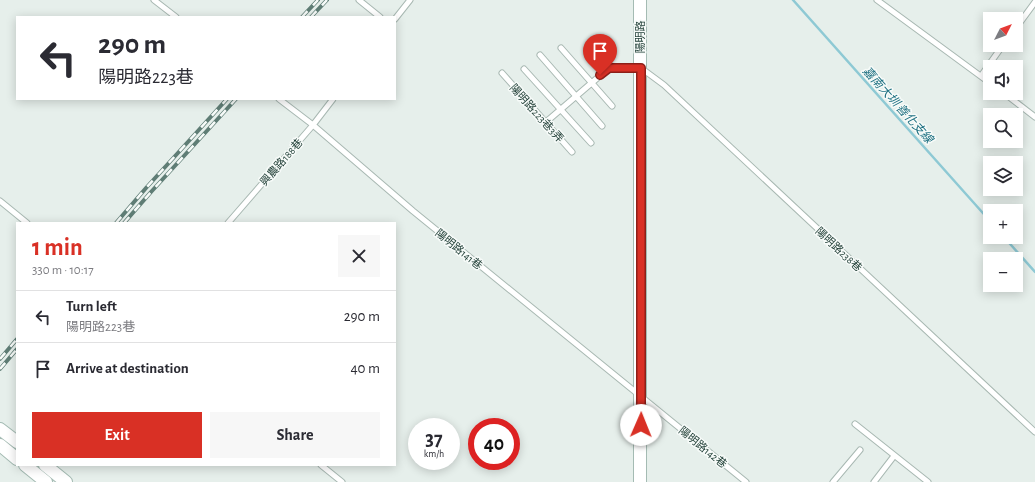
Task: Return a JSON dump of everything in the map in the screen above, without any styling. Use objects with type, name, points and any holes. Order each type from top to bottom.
[{"type":"street","name":"陽明路","points":[[640,0],[640,482]]},
{"type":"street","points":[[0,428],[16,441]]},
{"type":"street","points":[[3,449],[16,457]]},
{"type":"street","points":[[28,466],[46,482]]},
{"type":"street","points":[[46,466],[66,482]]},
{"type":"lane","points":[[154,0],[175,16]]},
{"type":"lane","points":[[359,0],[379,16]]},
{"type":"lane","points":[[396,18],[410,0]]},
{"type":"lane","points":[[877,0],[981,76],[998,52]]},
{"type":"lane","points":[[1023,18],[1035,2]]},
{"type":"lane","points":[[589,47],[609,68]]},
{"type":"lane","points":[[562,48],[612,106]]},
{"type":"lane","points":[[540,55],[602,126]]},
{"type":"lane","points":[[546,122],[609,68],[641,68]]},
{"type":"lane","name":"陽明路238巷","points":[[641,68],[664,85],[1035,432]]},
{"type":"lane","points":[[524,69],[591,143]]},
{"type":"lane","name":"陽明路223巷3弄","points":[[502,73],[572,152]]},
{"type":"lane","name":"陽明路141巷","points":[[280,100],[419,216],[641,397]]},
{"type":"lane","name":"興農路188巷","points":[[229,222],[332,100]]},
{"type":"lane","points":[[1013,100],[1035,116]]},
{"type":"lane","points":[[0,201],[27,222]]},
{"type":"lane","name":"陽明路142巷","points":[[641,397],[746,482]]},
{"type":"lane","points":[[855,424],[928,482]]},
{"type":"lane","points":[[833,482],[860,450]]},
{"type":"lane","points":[[874,482],[894,456]]},
{"type":"lane","points":[[322,466],[342,482]]},
{"type":"waterway","name":"嘉南大圳 善化支線","points":[[793,0],[983,213]]},
{"type":"waterway","name":"嘉南大圳 善化支線","points":[[1010,244],[1035,272]]},
{"type":"railway","points":[[303,16],[318,0]]},
{"type":"railway","points":[[312,16],[327,0]]},
{"type":"railway","points":[[117,222],[226,100]]},
{"type":"railway","points":[[125,222],[235,100]]},
{"type":"railway","points":[[0,359],[16,340]]},
{"type":"railway","points":[[0,369],[16,350]]},
{"type":"route","points":[[600,75],[609,68],[641,68],[641,425]]}]
